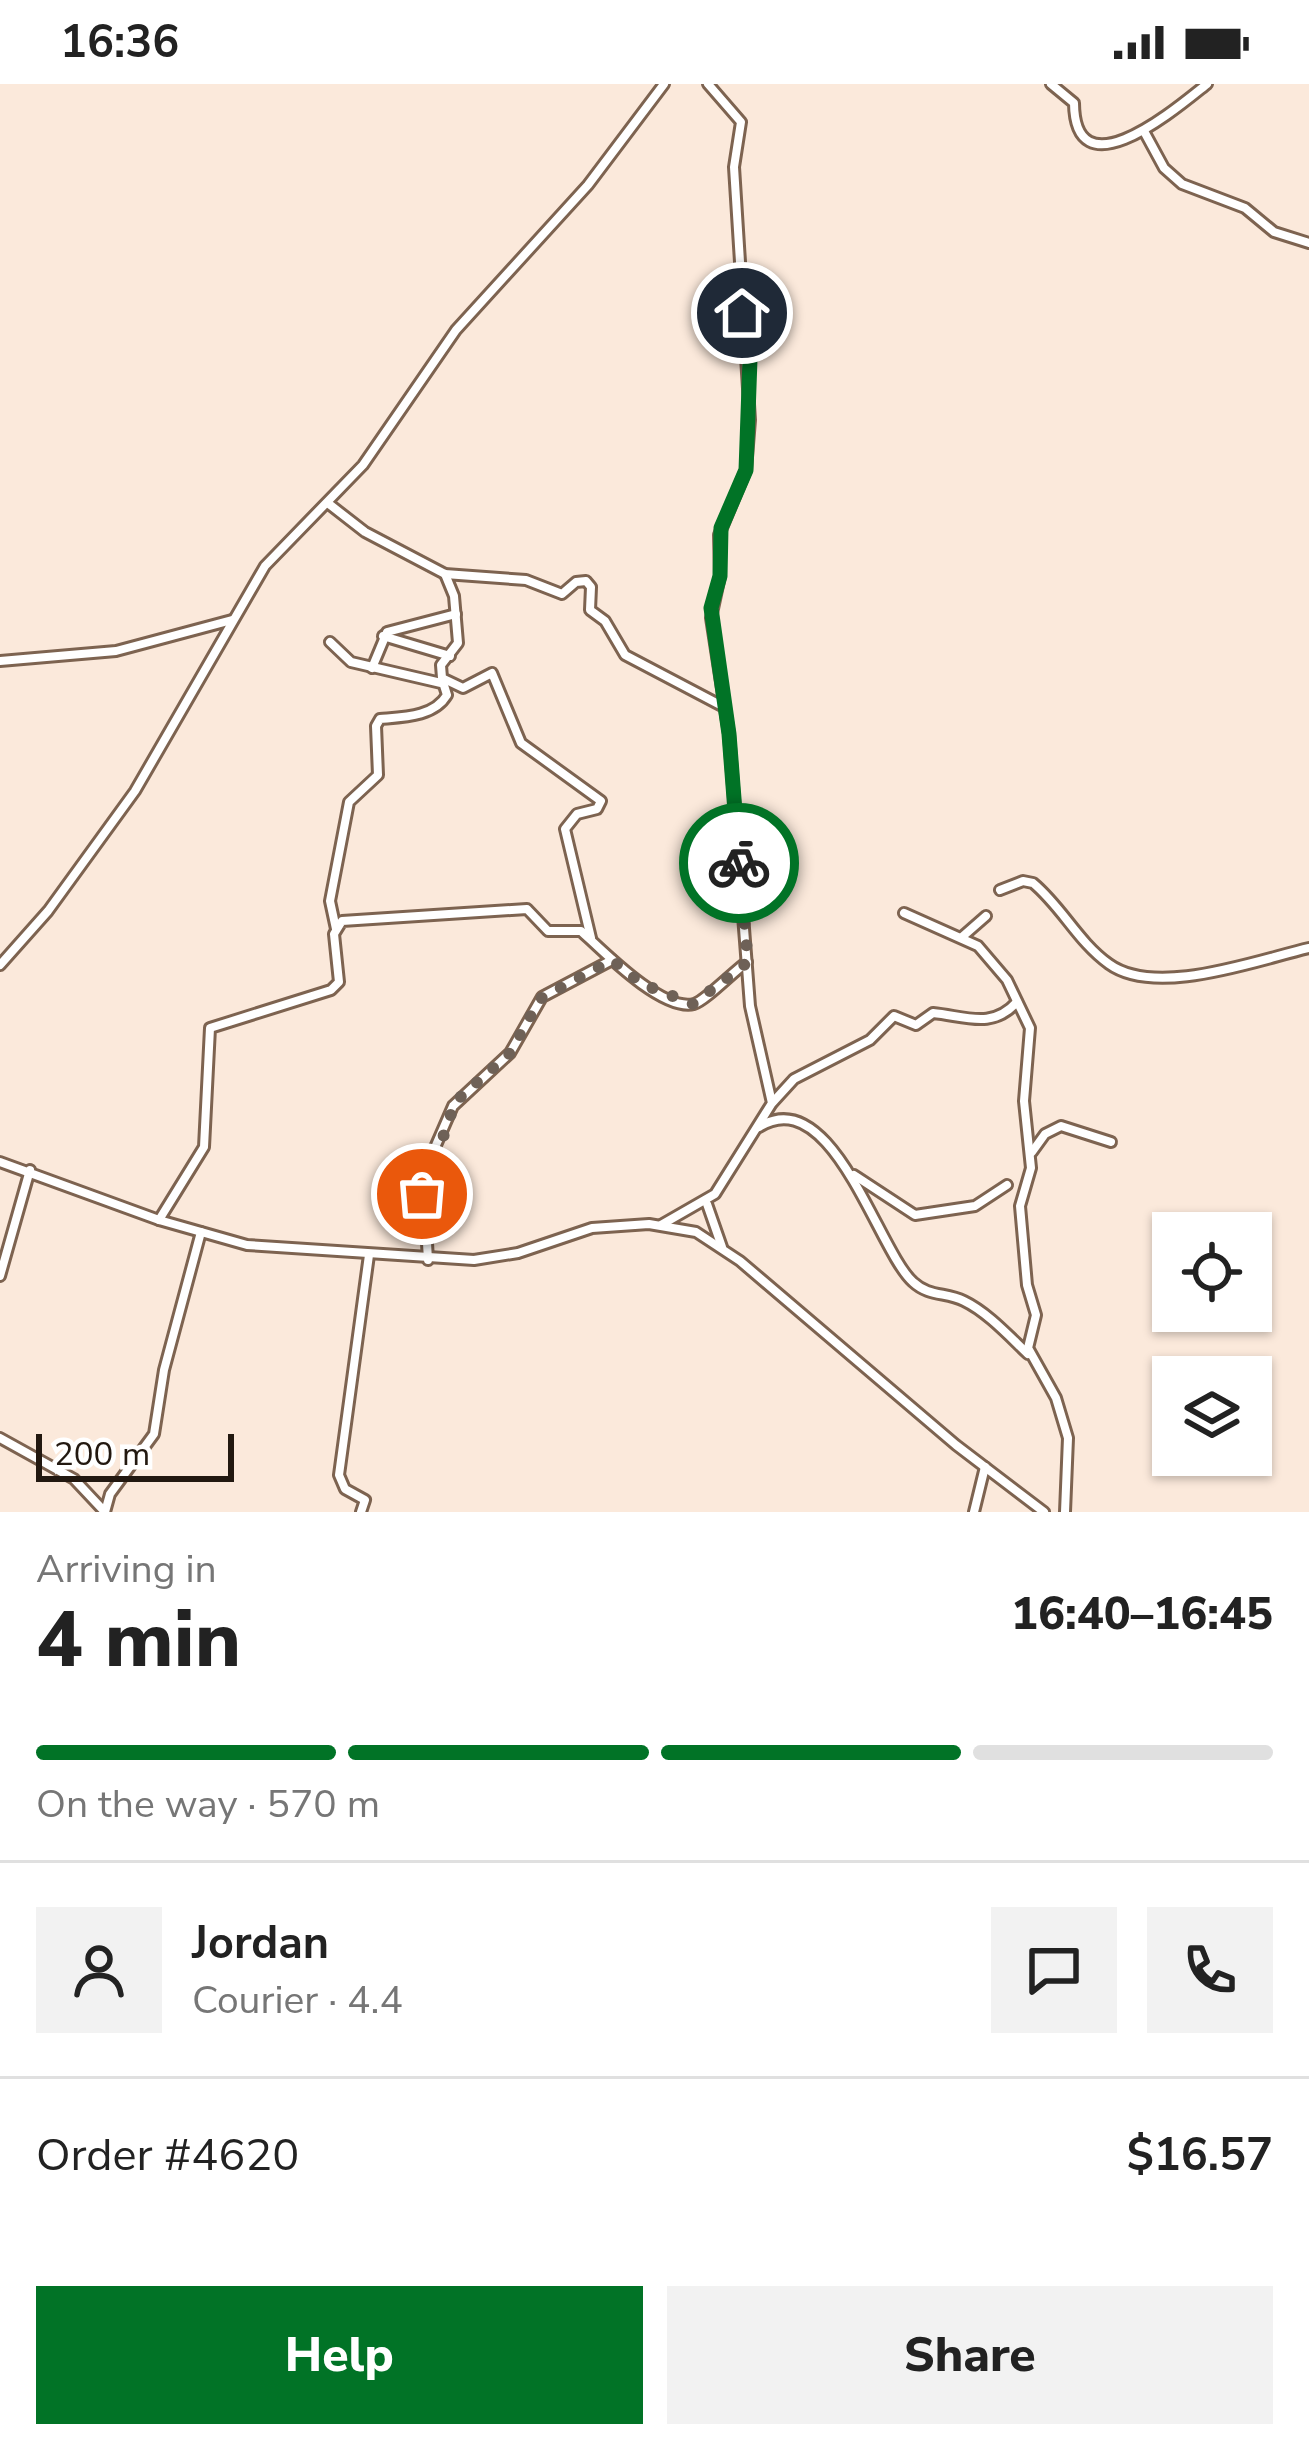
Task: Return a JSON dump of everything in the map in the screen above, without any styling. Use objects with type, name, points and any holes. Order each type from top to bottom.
[{"type":"street","points":[[0,964],[48,911],[135,791],[265,566],[363,465],[456,330],[566,210],[664,84]]},
{"type":"street","points":[[708,84],[741,122],[734,177],[750,359],[746,470],[721,528],[720,576],[711,608],[752,1016],[772,1103]]},
{"type":"street","points":[[1051,84],[1074,103],[1074,122],[1088,139],[1111,142],[1144,133],[1207,84]]},
{"type":"street","points":[[1144,133],[1164,168],[1182,184],[1245,208],[1274,232],[1309,243]]},
{"type":"street","points":[[328,504],[365,532],[446,574],[526,580],[562,594],[586,581],[591,587],[590,610],[605,621],[619,651],[724,707]]},
{"type":"street","points":[[159,1220],[204,1147],[210,1028],[332,990],[340,974],[330,902],[349,802],[378,775],[376,725],[380,719],[409,717],[441,705],[447,697],[440,668],[458,643],[446,574]]},
{"type":"street","points":[[382,636],[456,614]]},
{"type":"street","points":[[0,661],[116,651],[232,620]]},
{"type":"street","points":[[382,636],[450,656]]},
{"type":"street","points":[[372,668],[382,636]]},
{"type":"street","points":[[330,642],[344,658],[372,668],[464,688],[492,673],[521,743],[601,801],[597,809],[577,814],[565,829],[591,940]]},
{"type":"street","points":[[1000,890],[1033,883],[1090,948],[1111,966],[1139,978],[1190,975],[1309,948]]},
{"type":"street","points":[[336,929],[342,921],[365,916],[443,916],[521,908],[534,913],[548,931],[571,927],[642,984],[693,1004],[748,962]]},
{"type":"street","points":[[904,913],[940,933],[972,941],[1000,972],[1031,1032],[1024,1081],[1031,1154],[1020,1206],[1027,1285],[1036,1315],[1030,1357]]},
{"type":"street","points":[[961,938],[986,916]]},
{"type":"street","points":[[428,1260],[423,1174],[453,1106],[510,1053],[540,999],[612,960]]},
{"type":"street","points":[[661,1225],[707,1204],[772,1103],[794,1079],[870,1040],[893,1016],[916,1025],[933,1013],[982,1020],[1006,1012],[1017,1002]]},
{"type":"street","points":[[758,1128],[774,1120],[798,1121],[848,1172],[915,1214],[974,1207],[1006,1185]]},
{"type":"street","points":[[1031,1154],[1045,1134],[1061,1126],[1111,1142]]},
{"type":"street","points":[[0,1162],[159,1220],[247,1245],[428,1260],[491,1259],[592,1228],[661,1225],[696,1232],[723,1249],[1044,1512]]},
{"type":"street","points":[[0,1276],[30,1171]]},
{"type":"street","points":[[848,1172],[910,1280],[937,1297],[968,1304],[1030,1357],[1056,1398],[1068,1438],[1065,1512]]},
{"type":"street","points":[[707,1204],[723,1249]]},
{"type":"street","points":[[105,1512],[110,1494],[154,1434],[164,1370],[201,1232]]},
{"type":"street","points":[[361,1512],[365,1500],[345,1489],[339,1474],[369,1254]]},
{"type":"street","points":[[0,1438],[74,1479],[105,1512]]},
{"type":"street","points":[[974,1512],[985,1467]]},
{"type":"way so far","points":[[422,1194],[426,1158],[444,1135],[449,1112],[470,1086],[510,1053],[544,996],[612,960],[642,984],[693,1004],[748,962],[739,863]]},
{"type":"route","points":[[739,863],[734,778],[711,608],[720,576],[721,528],[746,470],[750,359],[742,313]]}]
